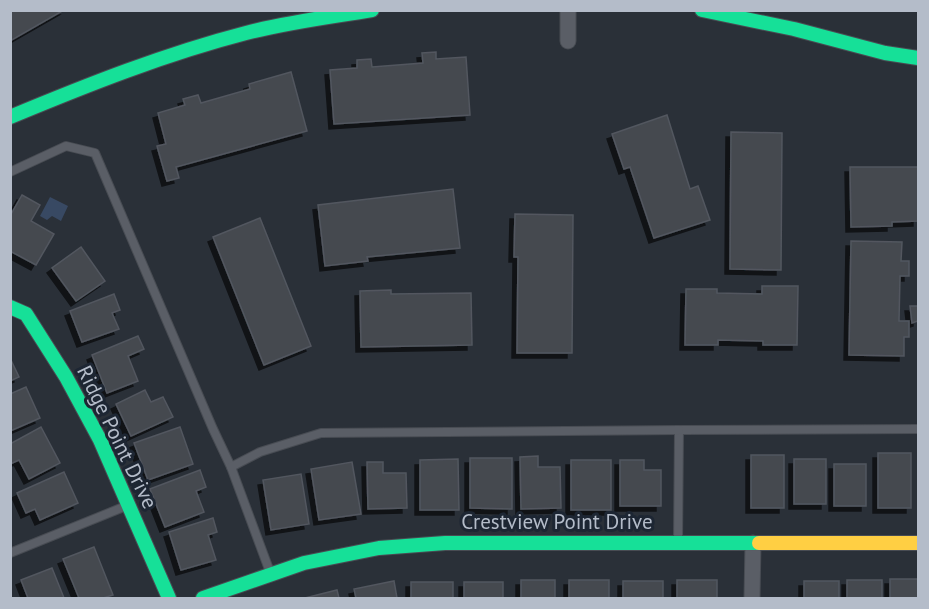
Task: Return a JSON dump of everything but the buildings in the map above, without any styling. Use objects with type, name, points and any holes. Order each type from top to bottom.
[{"type":"street","points":[[10,117],[149,62],[232,37],[288,24],[372,10]]},
{"type":"street","points":[[568,10],[568,41]]},
{"type":"street","points":[[702,10],[794,29],[885,53],[918,58]]},
{"type":"street","name":"Ridge Point Drive","points":[[10,307],[26,314],[66,376],[100,440],[169,598]]},
{"type":"street","name":"Crestview Point Drive","points":[[203,598],[304,564],[379,548],[445,543],[918,543]]},
{"type":"street","points":[[752,598],[753,543]]},
{"type":"lane","points":[[10,172],[66,146],[95,153],[231,467],[271,575]]},
{"type":"lane","points":[[231,467],[260,452],[321,433],[918,429]]},
{"type":"lane","points":[[678,543],[679,430]]},
{"type":"lane","points":[[10,553],[128,505]]},
{"type":"water","points":[[50,197],[68,206],[61,221],[52,216],[47,220],[40,216]]},
{"type":"traffic: fast","points":[[10,117],[126,71],[216,41],[278,26],[372,10]]},
{"type":"traffic: fast","points":[[702,10],[794,29],[885,53],[918,58]]},
{"type":"traffic: fast","points":[[10,307],[26,314],[66,377],[100,440],[169,598]]},
{"type":"traffic: fast","points":[[203,598],[304,563],[379,548],[445,543],[759,543]]},
{"type":"traffic: slow","points":[[759,543],[918,543]]}]
